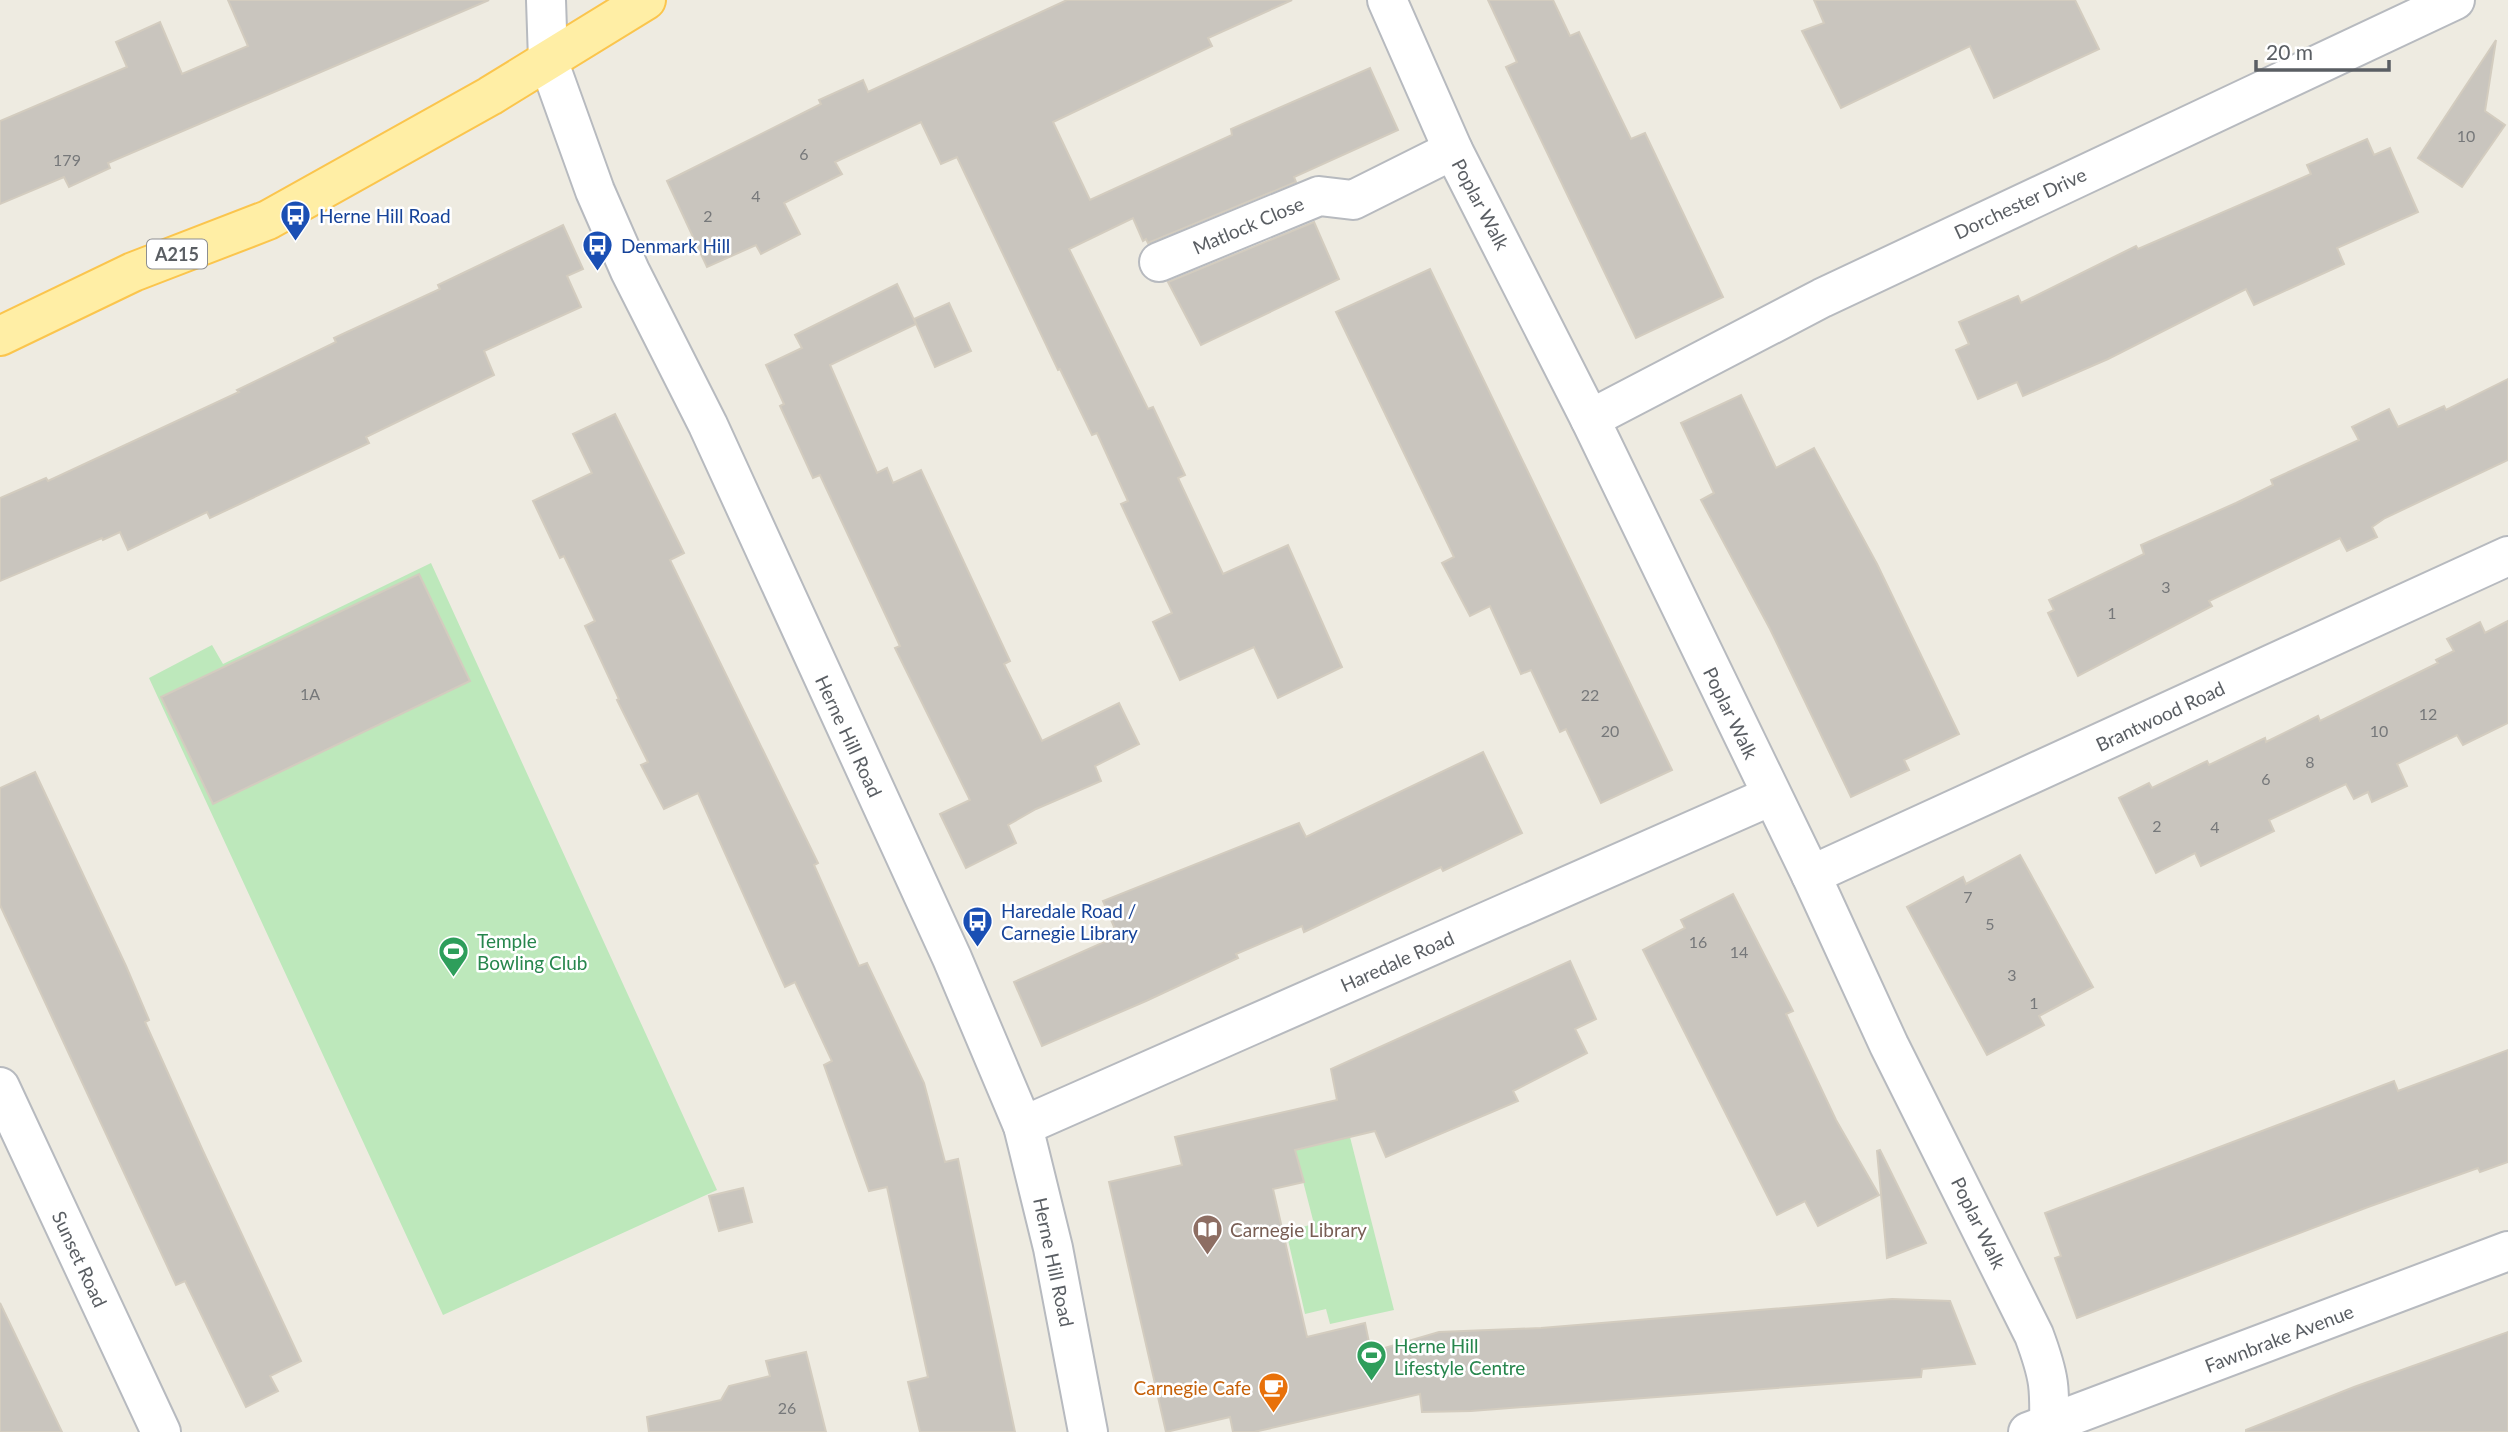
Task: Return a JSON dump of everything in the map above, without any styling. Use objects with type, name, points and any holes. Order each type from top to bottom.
[{"type":"main road","name":"A215","points":[[0,336],[132,272],[268,220],[490,96],[646,0]]},
{"type":"street","name":"Herne Hill Road","points":[[546,0],[548,60],[569,127],[630,271],[708,425],[952,958],[1023,1126],[1053,1248],[1088,1432]]},
{"type":"street","name":"Poplar Walk","points":[[1387,0],[1453,150],[1590,419],[1811,875],[1884,1035],[2034,1335],[2049,1378],[2051,1403],[2041,1429]]},
{"type":"street","name":"Dorchester Drive","points":[[1590,419],[1822,298],[2435,4]]},
{"type":"street","name":"Matlock Close","points":[[1159,262],[1319,196],[1353,200],[1453,150]]},
{"type":"street","name":"Brantwood Road","points":[[1811,875],[2508,556]]},
{"type":"street","name":"Haredale Road","points":[[1023,1126],[1771,796]]},
{"type":"street","name":"Sunset Road","points":[[0,1087],[161,1432]]},
{"type":"street","name":"Fawnbrake Avenue","points":[[2041,1429],[2508,1251]]},
{"type":"green space","name":"Temple Bowling Club","points":[[431,563],[717,1190],[443,1315],[149,678],[212,645],[223,664]]},
{"type":"green space","points":[[1350,1137],[1394,1310],[1330,1324],[1326,1309],[1305,1314],[1286,1231],[1314,1224],[1295,1150]]},
{"type":"building","points":[[228,0],[489,0],[108,163],[110,168],[69,187],[64,177],[0,204],[0,121],[127,67],[116,42],[160,22],[182,74],[248,46]]},
{"type":"building","points":[[1067,0],[1292,0],[1208,38],[1212,46],[1053,122],[1090,200],[1232,135],[1231,129],[1370,68],[1398,130],[1294,177],[1296,182],[1148,243],[1146,239],[1143,241],[1133,218],[1069,249],[1148,409],[1153,407],[1185,475],[1178,478],[1223,574],[1288,545],[1342,667],[1278,698],[1254,647],[1180,680],[1153,622],[1172,613],[1121,504],[1128,501],[1097,433],[1092,435],[1060,369],[1058,370],[957,157],[941,164],[921,122],[835,162],[842,174],[784,203],[800,234],[761,254],[756,245],[707,267],[667,181],[821,104],[819,100],[863,80],[868,92]]},
{"type":"building","points":[[1488,0],[1553,0],[1570,36],[1579,32],[1631,139],[1645,133],[1723,297],[1636,338],[1506,67],[1517,62]]},
{"type":"building","points":[[1814,0],[2075,0],[2099,49],[1994,98],[1970,46],[1841,108],[1802,31],[1824,23]]},
{"type":"building","points":[[2496,40],[2485,111],[2505,125],[2462,187],[2418,158]]},
{"type":"building","points":[[2367,139],[2374,155],[2390,148],[2418,212],[2337,248],[2344,264],[2254,305],[2246,289],[2108,359],[2023,396],[2017,382],[1978,399],[1956,350],[1969,344],[1959,322],[2018,296],[2021,303],[2136,246],[2138,249],[2311,174],[2307,165]]},
{"type":"building","points":[[1314,222],[1339,279],[1201,345],[1168,282]]},
{"type":"building","points":[[563,225],[583,269],[567,276],[581,307],[484,351],[494,375],[366,437],[369,443],[210,518],[207,512],[128,550],[120,532],[0,581],[0,498],[46,478],[48,481],[239,392],[237,390],[336,342],[334,338],[440,289],[438,285]]},
{"type":"building","points":[[1430,269],[1672,770],[1601,803],[1566,729],[1560,732],[1531,670],[1521,674],[1490,606],[1470,616],[1442,563],[1454,557],[1336,312]]},
{"type":"building","points":[[897,284],[916,324],[830,365],[877,473],[887,468],[893,483],[921,470],[1010,661],[1004,664],[1042,741],[1119,703],[1139,744],[1095,766],[1101,781],[1036,809],[1008,825],[1016,843],[966,868],[940,814],[970,800],[895,648],[900,646],[820,475],[813,478],[780,406],[784,404],[766,365],[802,348],[795,335]]},
{"type":"building","points":[[949,303],[971,351],[935,367],[914,319]]},
{"type":"building","points":[[2508,379],[2508,460],[2385,518],[2372,527],[2377,537],[2347,551],[2340,538],[2209,601],[2212,606],[2078,676],[2048,613],[2054,610],[2049,600],[2144,554],[2141,545],[2236,503],[2273,485],[2271,480],[2359,440],[2352,427],[2389,409],[2398,427],[2444,406],[2446,410]]},
{"type":"building","points":[[1741,395],[1776,468],[1814,448],[1877,564],[1959,734],[1904,760],[1909,770],[1851,797],[1770,629],[1701,500],[1714,493],[1681,423]]},
{"type":"building","points":[[615,414],[684,553],[670,560],[818,863],[814,865],[859,966],[867,963],[924,1083],[945,1162],[958,1159],[1015,1432],[920,1432],[908,1382],[928,1377],[887,1187],[869,1191],[824,1065],[832,1061],[795,982],[785,987],[698,793],[664,809],[641,765],[648,762],[585,626],[595,621],[564,556],[560,558],[533,501],[592,473],[573,434]]},
{"type":"building","points":[[419,574],[470,681],[213,804],[161,697]]},
{"type":"building","points":[[2508,621],[2508,723],[2463,745],[2457,735],[2397,764],[2407,786],[2372,802],[2368,792],[2354,799],[2346,784],[2269,820],[2274,831],[2201,866],[2195,853],[2156,873],[2119,798],[2149,783],[2152,788],[2207,761],[2209,765],[2265,738],[2266,742],[2318,716],[2320,721],[2438,663],[2436,660],[2454,651],[2447,639],[2480,622],[2485,633]]},
{"type":"building","points":[[1483,752],[1522,833],[1443,871],[1441,867],[1304,932],[1302,926],[1236,954],[1238,958],[1042,1046],[1014,982],[1118,936],[1103,901],[1299,823],[1306,837]]},
{"type":"building","points":[[35,772],[126,966],[149,1020],[145,1022],[301,1361],[270,1376],[278,1391],[246,1407],[185,1281],[176,1285],[0,905],[0,788]]},
{"type":"building","points":[[2020,855],[2093,987],[2039,1016],[2044,1025],[1987,1055],[1907,907],[1963,877],[1966,884]]},
{"type":"building","points":[[1733,894],[1793,1011],[1786,1014],[1836,1120],[1879,1195],[1818,1226],[1805,1201],[1777,1215],[1643,950],[1685,928],[1681,920]]},
{"type":"building","points":[[1570,961],[1596,1019],[1575,1029],[1587,1053],[1513,1091],[1518,1101],[1386,1157],[1375,1131],[1295,1150],[1304,1182],[1273,1189],[1307,1337],[1365,1323],[1371,1352],[1439,1332],[1541,1328],[1892,1299],[1950,1301],[1975,1364],[1922,1369],[1921,1377],[1471,1411],[1422,1412],[1420,1394],[1254,1432],[1233,1432],[1230,1417],[1166,1432],[1109,1182],[1182,1165],[1175,1137],[1337,1100],[1331,1069]]},
{"type":"building","points":[[2508,1050],[2508,1162],[2480,1172],[2478,1168],[2368,1207],[2077,1318],[2055,1258],[2061,1256],[2045,1213],[2394,1081],[2398,1091]]},
{"type":"building","points":[[1880,1150],[1926,1243],[1887,1258],[1877,1151]]},
{"type":"building","points":[[743,1188],[752,1222],[719,1231],[709,1196]]},
{"type":"building","points":[[0,1303],[62,1432],[0,1432]]},
{"type":"building","points":[[2508,1332],[2508,1432],[2246,1432],[2354,1387]]},
{"type":"building","points":[[806,1352],[826,1432],[649,1432],[647,1417],[721,1400],[729,1386],[770,1376],[766,1361]]},
{"type":"place","name":"Herne Hill Road","points":[[296,242]]},
{"type":"place","name":"Denmark Hill","points":[[598,272]]},
{"type":"place","name":"Haredale Road / Carnegie Library","points":[[978,948]]},
{"type":"place","name":"Temple Bowling Club","points":[[454,978]]},
{"type":"place","name":"Carnegie Library","points":[[1207,1256]]},
{"type":"place","name":"Herne Hill Lifestyle Centre","points":[[1371,1383]]},
{"type":"place","name":"Carnegie Cafe","points":[[1274,1414]]}]
